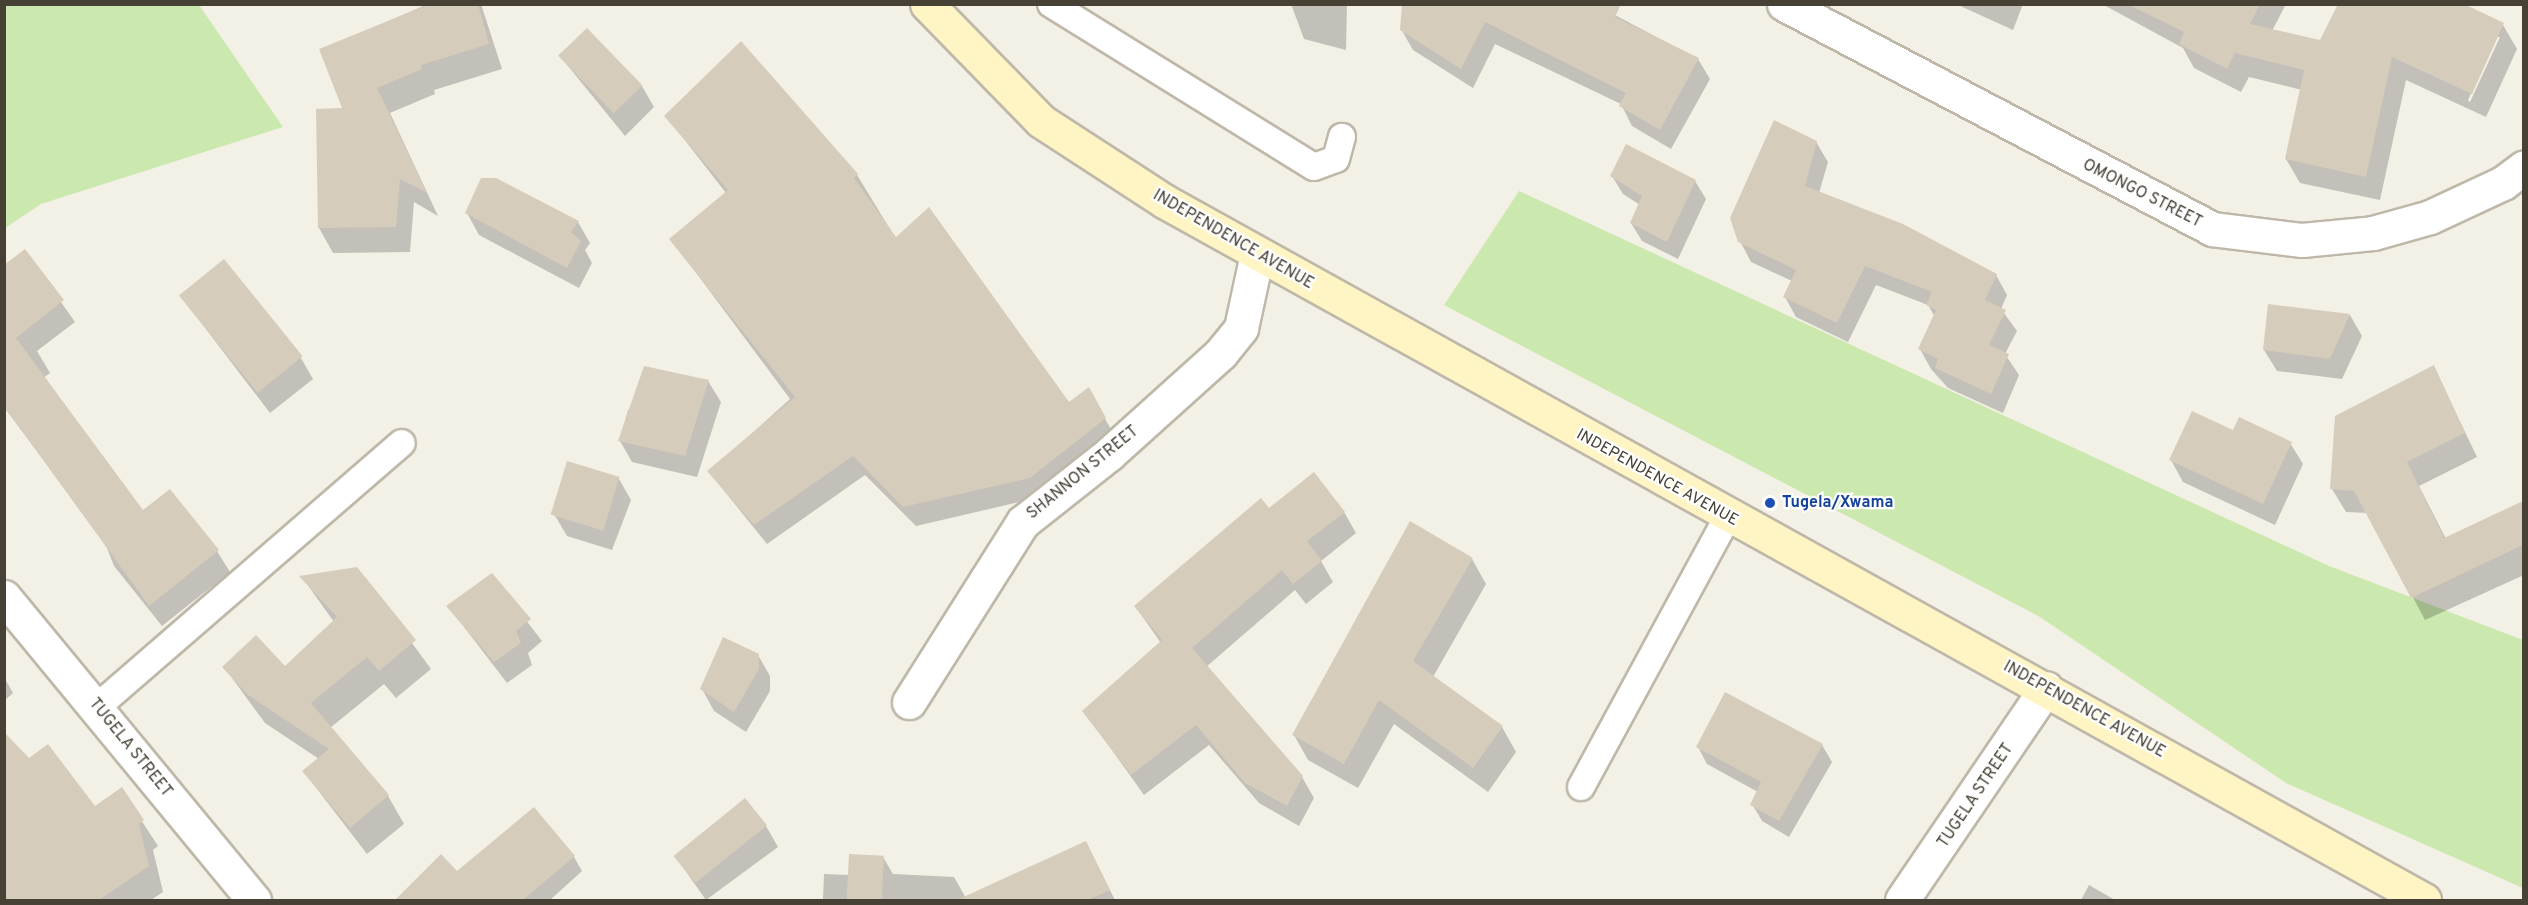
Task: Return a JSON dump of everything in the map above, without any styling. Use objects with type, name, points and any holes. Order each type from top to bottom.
[{"type":"main road","name":"INDEPENDENCE AVENUE","points":[[937,8],[1041,122],[1257,255],[1726,518],[2046,688],[2424,900]]},
{"type":"street","name":"OMONGO STREET","points":[[1784,4],[2212,229],[2302,240],[2373,233],[2430,216],[2503,183],[2523,167]]},
{"type":"street","name":"SHANNON STREET","points":[[909,702],[1023,522],[1109,454],[1221,353],[1241,328],[1257,255]]},
{"type":"street","name":"TUGELA STREET","points":[[4,597],[254,900]]},
{"type":"street","name":"TUGELA STREET","points":[[1902,900],[2046,688]]},
{"type":"lane","points":[[1051,4],[1314,167],[1336,159],[1342,137]]},
{"type":"lane","points":[[97,707],[402,443]]},
{"type":"lane","points":[[1581,787],[1726,518]]},
{"type":"green space","points":[[5,4],[199,5],[283,127],[41,204],[5,228]]},
{"type":"green space","points":[[1519,191],[2329,566],[2523,640],[2523,888],[2286,783],[2040,617],[1444,305]]},
{"type":"building","points":[[430,4],[478,4],[489,44],[421,65],[422,69],[377,88],[427,193],[400,179],[396,227],[318,228],[316,109],[342,108],[319,49]]},
{"type":"building","points":[[1402,4],[1621,4],[1615,17],[1699,58],[1660,130],[1619,106],[1626,93],[1485,22],[1461,69],[1400,30]]},
{"type":"building","points":[[2127,4],[2260,4],[2250,24],[2320,40],[2338,4],[2464,4],[2504,23],[2472,94],[2392,57],[2366,177],[2285,159],[2304,70],[2235,53],[2227,69],[2179,44],[2184,32]]},
{"type":"building","points":[[587,28],[643,86],[614,113],[558,56]]},
{"type":"building","points":[[741,41],[858,174],[854,178],[896,237],[929,207],[1069,402],[1089,387],[1106,418],[1030,478],[903,507],[853,456],[754,525],[707,471],[795,397],[669,239],[728,190],[664,116]]},
{"type":"building","points":[[1774,120],[1817,141],[1805,186],[1903,224],[1997,274],[1985,300],[2006,310],[1989,345],[2009,354],[1991,394],[1935,368],[1938,359],[1918,349],[1936,310],[1926,305],[1932,292],[1865,266],[1837,323],[1783,297],[1796,270],[1738,242],[1730,218]]},
{"type":"building","points":[[1626,144],[1696,180],[1667,242],[1630,223],[1642,196],[1610,176]]},
{"type":"building","points":[[481,178],[496,178],[579,221],[571,232],[581,241],[567,268],[465,213]]},
{"type":"building","points":[[25,249],[64,300],[16,338],[143,510],[170,489],[219,550],[149,606],[4,406],[4,265]]},
{"type":"building","points":[[224,259],[303,356],[258,393],[179,296]]},
{"type":"building","points":[[2268,304],[2350,314],[2330,359],[2263,350]]},
{"type":"building","points":[[2434,365],[2465,433],[2407,462],[2444,538],[2523,501],[2523,545],[2411,598],[2354,491],[2330,489],[2335,416]]},
{"type":"building","points":[[644,366],[709,380],[685,456],[618,441]]},
{"type":"building","points":[[2192,411],[2233,430],[2239,417],[2292,442],[2263,504],[2169,460]]},
{"type":"building","points":[[567,461],[620,477],[603,531],[551,515]]},
{"type":"building","points":[[1314,472],[1345,512],[1307,541],[1322,561],[1293,584],[1282,570],[1192,648],[1303,776],[1287,806],[1245,783],[1196,725],[1131,775],[1082,711],[1162,640],[1134,606],[1261,498],[1269,508]]},
{"type":"building","points":[[1410,521],[1473,558],[1413,661],[1503,726],[1473,768],[1379,700],[1344,764],[1292,735]]},
{"type":"building","points":[[357,567],[416,640],[379,671],[367,657],[311,703],[389,795],[350,828],[302,771],[329,749],[248,695],[222,667],[256,635],[285,666],[337,617],[299,576]]},
{"type":"building","points":[[492,573],[531,619],[516,631],[521,643],[494,662],[446,606]]},
{"type":"building","points":[[723,637],[759,654],[759,669],[734,712],[700,689]]},
{"type":"building","points":[[1725,692],[1823,744],[1779,821],[1750,805],[1761,782],[1696,747]]},
{"type":"building","points":[[4,732],[29,758],[48,744],[95,806],[122,787],[144,820],[139,824],[149,866],[99,900],[4,900]]},
{"type":"building","points":[[745,798],[767,825],[696,883],[674,856]]},
{"type":"building","points":[[534,807],[575,856],[523,900],[395,900],[441,854],[457,871]]},
{"type":"building","points":[[1086,841],[1110,890],[1088,900],[957,900]]},
{"type":"building","points":[[849,854],[884,856],[882,900],[847,900]]},
{"type":"place","name":"Tugela/Xwama","points":[[1770,503]]}]
